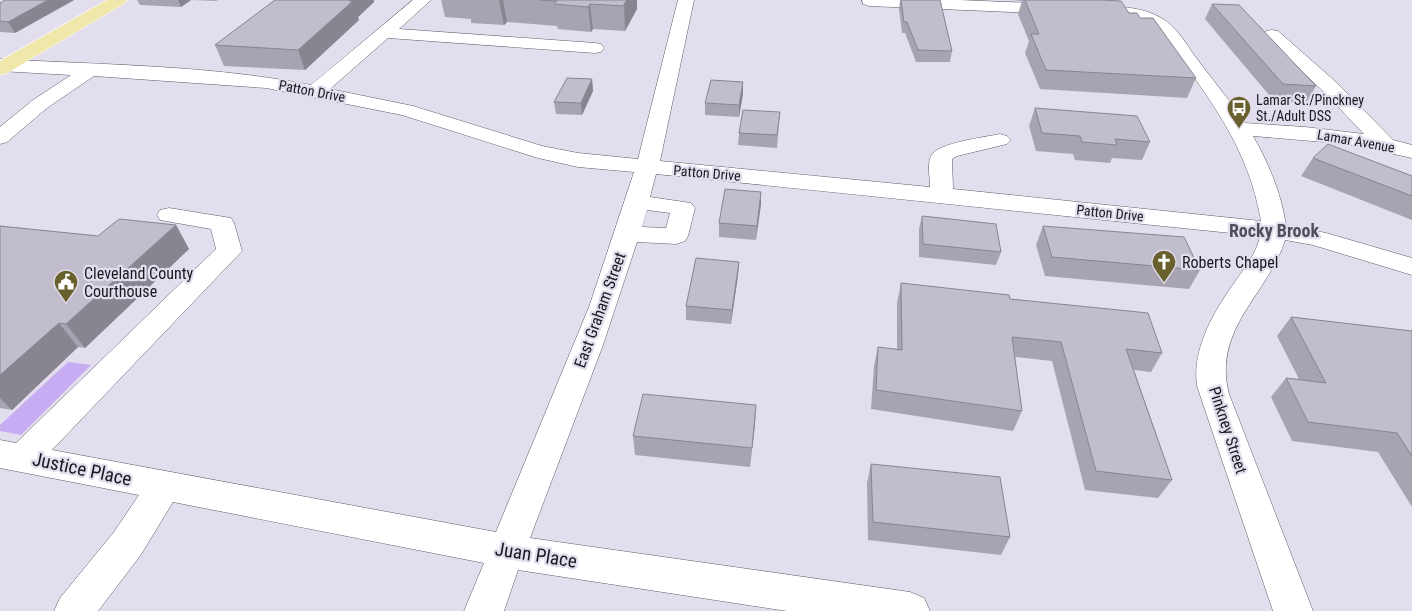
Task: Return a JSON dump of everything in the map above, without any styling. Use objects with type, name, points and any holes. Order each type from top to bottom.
[{"type":"main road","points":[[2,66],[119,0]]},
{"type":"street","points":[[315,92],[423,0]]},
{"type":"street","name":"East Graham Street","points":[[484,611],[603,307],[637,202],[673,63],[686,0]]},
{"type":"street","points":[[869,1],[1073,10]]},
{"type":"street","name":"Pinkney Street","points":[[1092,11],[1125,14],[1155,22],[1168,33],[1230,113],[1260,170],[1269,198],[1274,230],[1268,249],[1254,277],[1236,300],[1224,323],[1213,353],[1211,381],[1225,426],[1293,611]]},
{"type":"street","points":[[384,33],[594,48]]},
{"type":"street","points":[[1272,35],[1330,87],[1386,145]]},
{"type":"street","name":"Patton Drive","points":[[2,66],[266,82],[406,110],[538,152],[578,160],[942,195],[1274,230],[1316,238],[1412,267]]},
{"type":"street","points":[[0,138],[40,104],[89,71]]},
{"type":"street","name":"Lamar Avenue","points":[[1239,129],[1334,136],[1386,145],[1412,152]]},
{"type":"street","points":[[942,195],[941,156],[950,152],[1000,140]]},
{"type":"street","points":[[627,234],[676,236],[683,208],[637,202]]},
{"type":"street","points":[[12,455],[229,251],[222,223],[169,215]]},
{"type":"street","name":"Justice Place","points":[[12,455],[164,486]]},
{"type":"street","points":[[74,611],[128,544],[164,486]]},
{"type":"street","name":"Juan Place","points":[[164,486],[506,551],[910,611]]},
{"type":"shaded area","points":[[68,362],[91,365],[21,435],[0,431],[0,425]]},
{"type":"building","points":[[5,0],[48,0],[8,22],[0,21],[0,3]]},
{"type":"building","points":[[275,0],[353,1],[298,50],[215,45]]},
{"type":"building","points":[[540,0],[627,0],[623,6],[590,4],[588,7],[554,4],[557,1]]},
{"type":"building","points":[[901,0],[940,0],[952,51],[918,50],[907,22],[904,22]]},
{"type":"building","points":[[1025,0],[1121,1],[1129,13],[1137,13],[1140,18],[1153,18],[1196,78],[1046,70],[1031,34],[1039,34]]},
{"type":"building","points":[[1212,4],[1239,5],[1316,86],[1283,84]]},
{"type":"building","points":[[567,78],[592,79],[581,103],[554,102]]},
{"type":"building","points":[[711,80],[743,82],[739,105],[705,103]]},
{"type":"building","points":[[1035,108],[1137,116],[1150,142],[1115,139],[1117,145],[1082,142],[1080,136],[1042,133]]},
{"type":"building","points":[[743,110],[780,112],[777,135],[739,133]]},
{"type":"building","points":[[1328,144],[1412,176],[1412,196],[1313,158]]},
{"type":"building","points":[[725,189],[761,192],[757,226],[719,223]]},
{"type":"building","points":[[922,216],[996,224],[1001,252],[923,244]]},
{"type":"building","points":[[119,219],[176,225],[66,324],[59,323],[0,375],[0,226],[98,236]]},
{"type":"building","points":[[1043,226],[1184,237],[1200,270],[1052,257]]},
{"type":"building","points":[[696,258],[739,262],[732,310],[686,306]]},
{"type":"building","points":[[901,283],[1009,295],[1010,299],[1148,313],[1162,353],[1126,349],[1172,480],[1096,471],[1061,342],[1012,337],[1022,411],[876,390],[878,347],[902,350]]},
{"type":"building","points":[[1291,317],[1412,331],[1412,456],[1397,433],[1308,422],[1286,378],[1326,383]]},
{"type":"building","points":[[643,394],[756,405],[752,448],[633,436]]},
{"type":"building","points":[[871,464],[1000,477],[1010,537],[873,522]]},
{"type":"place","name":"Lamar St./Pinckney St./Adult DSS","points":[[1239,129]]},
{"type":"place","name":"Roberts Chapel","points":[[1164,283]]},
{"type":"place","name":"Cleveland County Courthouse","points":[[66,303]]},
{"type":"district","name":"Rocky Brook","points":[[1274,230]]}]
